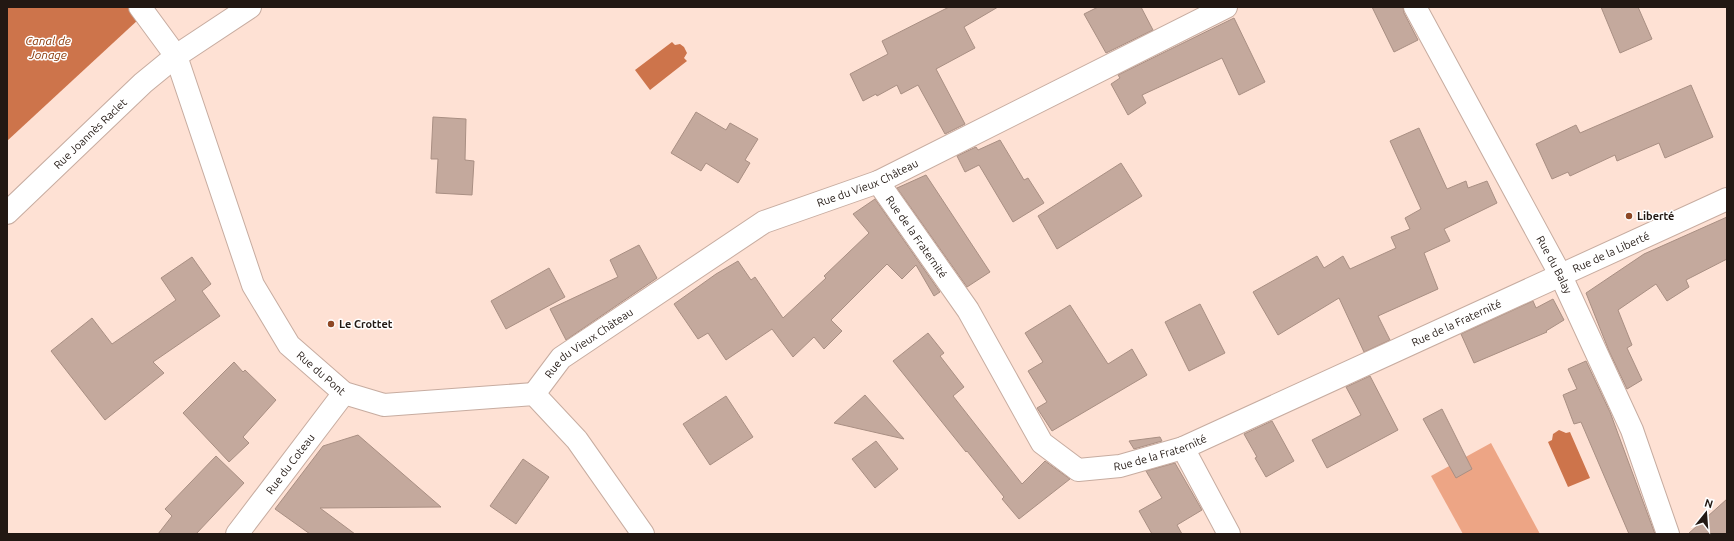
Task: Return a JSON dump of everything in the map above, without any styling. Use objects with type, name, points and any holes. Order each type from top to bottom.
[{"type":"street","name":"Rue du Pont","points":[[140,7],[176,56],[253,285],[288,345],[344,394],[384,405],[534,394]]},
{"type":"street","name":"Rue Joannès Raclet","points":[[7,213],[143,83],[176,56],[250,7]]},
{"type":"street","name":"Rue du Vieux Château","points":[[534,394],[561,358],[764,222],[878,182],[1226,7]]},
{"type":"street","name":"Rue du Balay","points":[[1415,7],[1561,276],[1632,430],[1668,534]]},
{"type":"street","name":"Rue de la Fraternité","points":[[878,182],[968,310],[1042,442],[1078,470],[1120,466],[1183,448],[1561,276]]},
{"type":"street","name":"Rue de la Liberté","points":[[1561,276],[1727,199]]},
{"type":"street","name":"Rue du Coteau","points":[[237,534],[344,394]]},
{"type":"street","points":[[534,394],[578,440],[643,534]]},
{"type":"street","points":[[1183,448],[1229,534]]},
{"type":"shaded area","points":[[1491,443],[1540,534],[1463,534],[1431,476]]},
{"type":"water","name":"Canal de Jonage","points":[[7,7],[152,7],[7,141]]},
{"type":"water","points":[[672,42],[675,45],[680,44],[684,47],[687,53],[684,58],[687,61],[650,90],[635,70]]},
{"type":"water","points":[[1559,430],[1566,433],[1570,432],[1590,478],[1568,487],[1548,442],[1552,440],[1553,434]]},
{"type":"building","points":[[949,7],[998,7],[964,27],[975,48],[936,69],[965,124],[945,134],[918,85],[901,94],[897,85],[877,96],[876,94],[863,101],[850,74],[888,54],[882,41]]},
{"type":"building","points":[[1098,7],[1141,7],[1153,30],[1106,53],[1084,14]]},
{"type":"building","points":[[1372,7],[1403,7],[1404,13],[1418,40],[1394,52]]},
{"type":"building","points":[[1601,7],[1638,7],[1652,39],[1620,53]]},
{"type":"building","points":[[1234,18],[1265,82],[1239,95],[1222,58],[1142,95],[1146,103],[1128,115],[1111,84],[1120,78],[1118,75]]},
{"type":"building","points":[[1691,85],[1713,137],[1665,158],[1659,143],[1617,161],[1615,155],[1570,176],[1568,172],[1552,179],[1536,144],[1576,125],[1580,133]]},
{"type":"building","points":[[696,112],[726,130],[730,123],[758,139],[745,160],[750,163],[738,183],[706,163],[701,171],[671,153]]},
{"type":"building","points":[[433,117],[466,119],[465,160],[474,161],[472,195],[436,193],[438,159],[431,159]]},
{"type":"building","points":[[1419,128],[1447,189],[1466,181],[1468,188],[1487,181],[1497,203],[1444,229],[1450,241],[1424,253],[1438,289],[1378,316],[1390,340],[1364,352],[1339,298],[1278,335],[1253,292],[1317,256],[1324,268],[1343,256],[1350,269],[1396,248],[1391,237],[1410,229],[1405,218],[1421,209],[1390,141]]},
{"type":"building","points":[[1000,140],[1024,180],[1028,178],[1044,203],[1013,222],[979,165],[965,172],[957,156],[976,147],[978,150]]},
{"type":"building","points":[[1121,163],[1142,196],[1057,249],[1038,216]]},
{"type":"building","points":[[926,175],[990,272],[967,287],[897,188]]},
{"type":"building","points":[[875,199],[940,292],[934,296],[916,265],[902,279],[887,264],[831,320],[842,331],[824,349],[814,337],[793,357],[772,329],[726,360],[708,333],[698,339],[674,304],[716,274],[738,261],[751,280],[755,277],[783,318],[826,278],[824,276],[869,233],[853,214]]},
{"type":"building","points":[[1727,217],[1727,259],[1686,280],[1689,287],[1667,301],[1656,284],[1618,310],[1632,345],[1627,348],[1642,380],[1627,389],[1609,351],[1586,293],[1644,254]]},
{"type":"building","points":[[639,245],[657,278],[566,340],[550,309],[618,277],[610,260]]},
{"type":"building","points":[[192,257],[211,284],[202,291],[220,316],[153,362],[164,373],[105,420],[51,351],[92,318],[112,344],[176,300],[161,278]]},
{"type":"building","points":[[549,268],[565,297],[506,329],[491,301]]},
{"type":"building","points":[[1553,299],[1564,320],[1546,331],[1547,332],[1474,363],[1461,334],[1533,301],[1536,308]]},
{"type":"building","points":[[1200,304],[1225,353],[1189,371],[1165,322]]},
{"type":"building","points":[[1070,305],[1108,364],[1132,349],[1147,375],[1052,431],[1037,408],[1047,402],[1028,371],[1043,362],[1025,333]]},
{"type":"building","points":[[928,333],[944,353],[940,356],[964,387],[953,396],[1022,484],[1045,461],[1070,479],[1019,519],[1002,499],[1004,497],[893,361]]},
{"type":"building","points":[[1586,361],[1610,412],[1655,534],[1629,534],[1581,422],[1574,424],[1563,395],[1577,389],[1568,369]]},
{"type":"building","points":[[234,362],[243,372],[245,370],[276,400],[243,437],[249,443],[229,462],[183,413]]},
{"type":"building","points":[[1370,376],[1398,430],[1327,468],[1312,440],[1361,415],[1346,387]]},
{"type":"building","points":[[865,395],[904,439],[834,423]]},
{"type":"building","points":[[726,396],[753,437],[710,465],[683,424]]},
{"type":"building","points":[[1442,409],[1472,469],[1456,478],[1423,419]]},
{"type":"building","points":[[1272,421],[1294,461],[1266,477],[1244,434]]},
{"type":"building","points":[[358,435],[441,507],[320,508],[355,534],[310,534],[275,509],[323,446]]},
{"type":"building","points":[[1160,437],[1162,441],[1134,449],[1129,441]]},
{"type":"building","points":[[876,441],[898,469],[875,488],[852,459]]},
{"type":"building","points":[[216,456],[244,483],[196,534],[158,534],[172,516],[165,509]]},
{"type":"building","points":[[523,459],[549,477],[516,524],[490,506]]},
{"type":"building","points":[[1175,463],[1202,510],[1177,525],[1182,534],[1152,534],[1139,511],[1162,498],[1146,471]]},
{"type":"building","points":[[1727,499],[1727,534],[1688,534]]},
{"type":"place","name":"Liberté","points":[[1629,216]]},
{"type":"place","name":"Le Crottet","points":[[331,324]]}]
